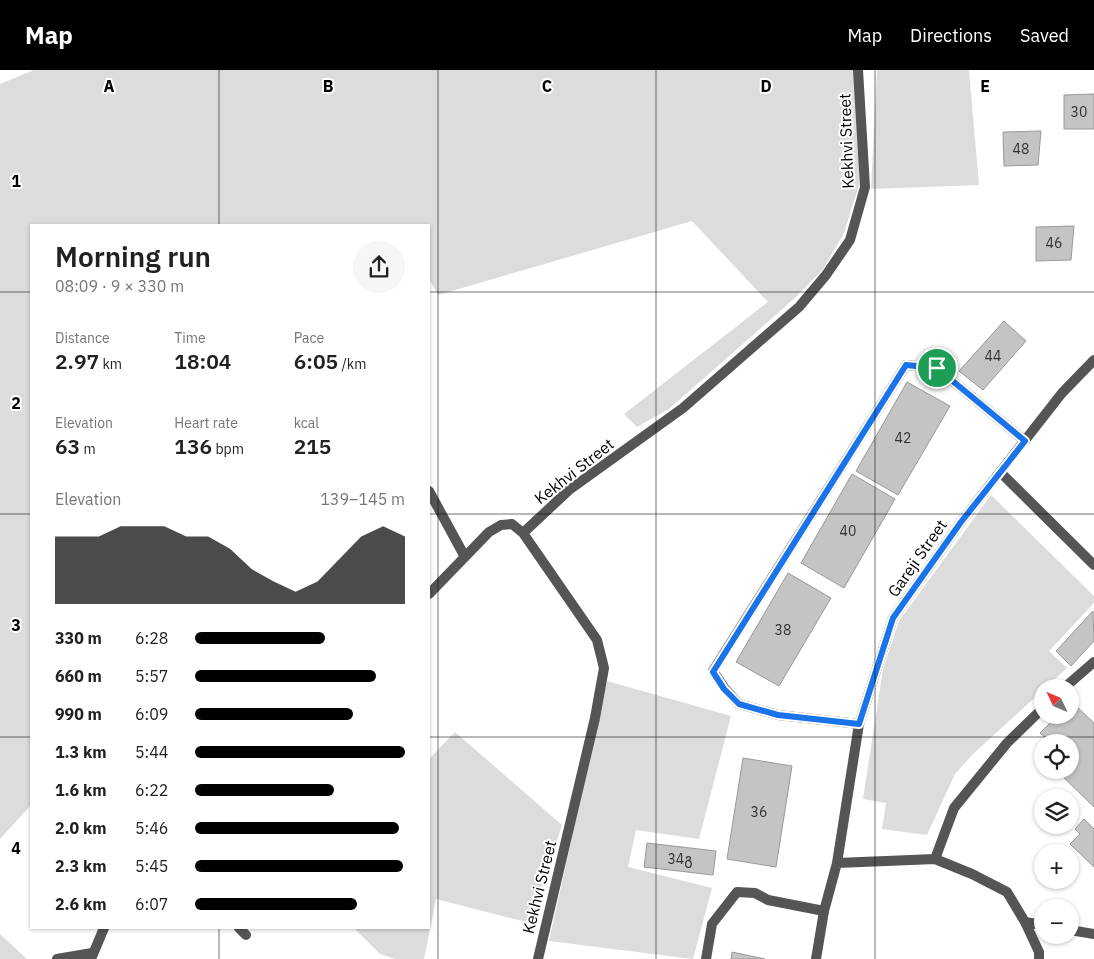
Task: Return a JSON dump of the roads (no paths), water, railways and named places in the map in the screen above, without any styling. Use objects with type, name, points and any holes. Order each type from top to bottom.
[{"type":"street","name":"Kekhvi Street","points":[[538,959],[595,718],[604,668],[597,640],[523,533],[569,490],[683,408],[799,307],[826,275],[850,240],[865,187],[858,70]]},
{"type":"street","name":"Gareji Street","points":[[816,959],[824,911],[837,862],[859,724],[893,618],[961,522],[1062,393],[1094,360]]},
{"type":"street","points":[[859,724],[778,715],[739,704],[724,689],[713,672],[906,365],[937,368],[1025,441]]},
{"type":"street","points":[[1000,472],[1094,565]]},
{"type":"street","points":[[430,493],[464,557]]},
{"type":"street","points":[[430,593],[489,532],[501,525],[512,524],[523,533]]},
{"type":"street","points":[[1074,679],[1094,662]]},
{"type":"street","points":[[935,860],[954,808],[1008,743],[1034,717]]},
{"type":"street","points":[[837,862],[935,860],[972,874],[1007,892],[1025,922],[1039,952],[1039,959]]},
{"type":"street","points":[[706,959],[712,924],[737,892],[755,894],[768,900],[824,911]]},
{"type":"street","points":[[1025,922],[1034,924]]},
{"type":"street","points":[[57,959],[91,956],[104,929]]},
{"type":"street","points":[[1079,932],[1094,934]]}]
